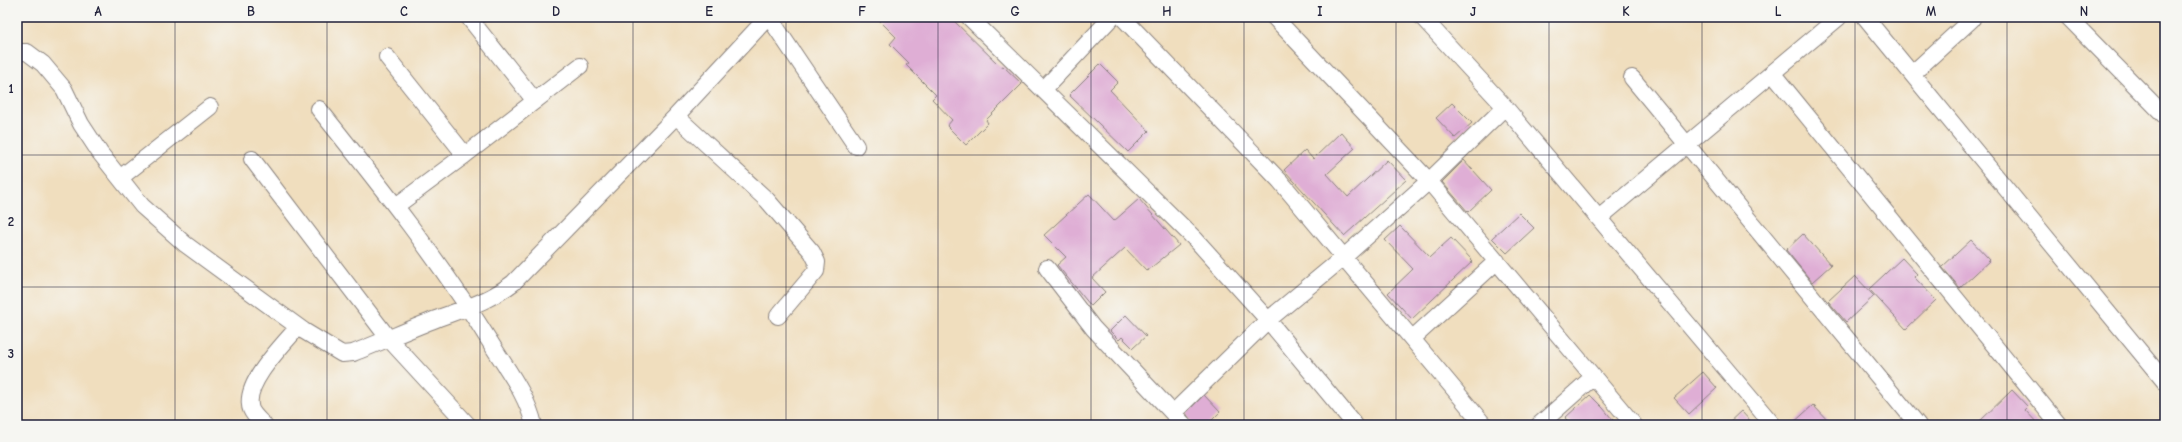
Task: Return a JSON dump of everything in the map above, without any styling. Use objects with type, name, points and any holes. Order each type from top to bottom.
[{"type":"street","points":[[17,52],[27,52],[43,64],[64,89],[81,124],[100,153],[142,206],[185,244],[298,327],[331,349],[342,354],[353,353],[437,319],[470,308],[496,295],[513,283],[676,116],[768,17],[856,146]]},
{"type":"street","points":[[969,17],[1196,240],[1268,320],[1355,425]]},
{"type":"street","points":[[1044,89],[1112,17]]},
{"type":"street","points":[[1122,17],[1280,181],[1484,425]]},
{"type":"street","points":[[1274,17],[1429,181],[1634,425]]},
{"type":"street","points":[[1422,17],[1505,107],[1773,425]]},
{"type":"street","points":[[1599,218],[1686,144],[1773,74],[1839,17]]},
{"type":"street","points":[[1865,17],[2165,382]]},
{"type":"street","points":[[2068,17],[2165,116]]},
{"type":"street","points":[[470,19],[535,101]]},
{"type":"street","points":[[1912,74],[1972,19]]},
{"type":"street","points":[[387,57],[465,156]]},
{"type":"street","points":[[396,206],[465,156],[580,66]]},
{"type":"street","points":[[1773,74],[2059,425]]},
{"type":"street","points":[[1632,78],[1918,425]]},
{"type":"street","points":[[120,178],[210,107]]},
{"type":"street","points":[[1173,413],[1268,320],[1344,257],[1429,181],[1505,107]]},
{"type":"street","points":[[319,109],[396,206],[470,308],[525,398],[534,425]]},
{"type":"street","points":[[676,116],[767,200],[812,252],[817,262],[816,271],[778,316]]},
{"type":"street","points":[[252,159],[389,338],[468,425]]},
{"type":"street","points":[[1412,339],[1497,261]]},
{"type":"street","points":[[1047,268],[1093,328],[1184,425]]},
{"type":"street","points":[[264,425],[250,407],[249,394],[256,380],[298,327]]},
{"type":"street","points":[[1539,425],[1593,377]]},
{"type":"building","points":[[876,17],[950,17],[1001,67],[1003,66],[1022,84],[986,120],[988,123],[966,145],[947,126],[952,120],[932,99],[936,95],[906,65],[909,63],[890,44],[896,37]]},
{"type":"building","points":[[1100,64],[1118,82],[1110,90],[1149,131],[1128,152],[1069,95]]},
{"type":"building","points":[[1452,103],[1472,123],[1455,138],[1436,118]]},
{"type":"building","points":[[1341,132],[1355,148],[1327,174],[1348,197],[1387,160],[1406,180],[1344,236],[1284,170],[1305,150],[1313,159]]},
{"type":"building","points":[[1464,160],[1491,190],[1468,212],[1442,182]]},
{"type":"building","points":[[1089,194],[1114,221],[1139,199],[1179,245],[1147,271],[1125,248],[1092,278],[1105,292],[1091,306],[1057,265],[1066,257],[1044,235]]},
{"type":"building","points":[[1519,213],[1534,228],[1507,253],[1492,238]]},
{"type":"building","points":[[1400,226],[1430,257],[1451,238],[1473,261],[1412,319],[1388,293],[1413,269],[1385,240]]},
{"type":"building","points":[[1803,234],[1831,265],[1812,282],[1786,250]]},
{"type":"building","points":[[1971,240],[1990,260],[1960,288],[1942,267]]},
{"type":"building","points":[[1902,258],[1917,274],[1914,277],[1936,300],[1906,329],[1869,289]]},
{"type":"building","points":[[1855,276],[1874,296],[1846,322],[1828,301]]},
{"type":"building","points":[[1126,315],[1146,336],[1133,348],[1122,337],[1119,340],[1110,331]]},
{"type":"building","points":[[1703,372],[1717,388],[1689,414],[1674,398]]},
{"type":"building","points":[[2012,390],[2028,407],[2025,410],[2039,425],[1976,425]]},
{"type":"building","points":[[1204,395],[1220,412],[1207,425],[1193,425],[1186,413]]},
{"type":"building","points":[[1590,395],[1617,425],[1572,425],[1565,418]]},
{"type":"building","points":[[1813,405],[1832,425],[1791,425]]},
{"type":"building","points":[[1741,411],[1754,425],[1726,425]]}]
